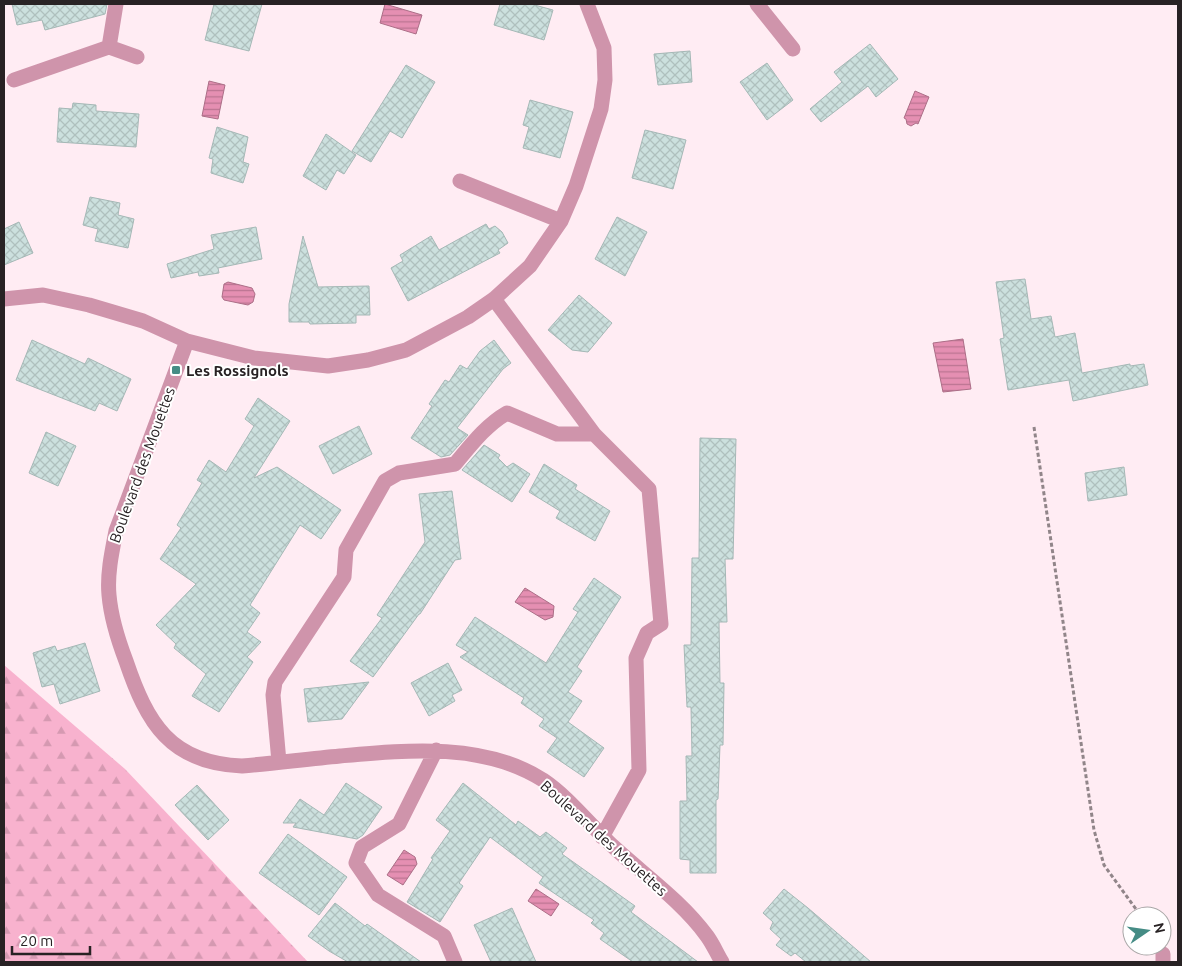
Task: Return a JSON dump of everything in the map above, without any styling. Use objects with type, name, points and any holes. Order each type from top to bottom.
[{"type":"street","points":[[109,47],[116,4]]},
{"type":"street","points":[[4,299],[44,296],[88,305],[143,321],[187,341],[254,358],[328,366],[368,360],[406,350],[468,317],[494,299],[530,266],[561,220],[576,186],[601,109],[606,80],[604,48],[587,4]]},
{"type":"street","points":[[757,4],[794,49]]},
{"type":"street","points":[[14,80],[109,47],[137,57]]},
{"type":"street","points":[[460,182],[561,220]]},
{"type":"street","points":[[494,299],[594,434],[649,489],[661,624],[647,633],[636,658],[639,770],[602,837]]},
{"type":"street","name":"Boulevard des Mouettes","points":[[187,341],[116,531],[110,573],[109,594],[121,648],[145,710],[157,728],[173,744],[189,754],[204,761],[223,765],[242,766],[391,751],[436,750],[485,758],[526,770],[544,781],[562,796],[602,837],[683,909],[707,936],[722,962]]},
{"type":"street","points":[[279,762],[273,695],[275,682],[344,578],[346,550],[384,481],[399,473],[455,464],[496,420],[507,413],[557,434],[594,434]]},
{"type":"street","points":[[436,750],[399,824],[362,847],[356,863],[378,895],[444,936],[455,962]]},
{"type":"path","points":[[1034,427],[1094,830],[1104,865],[1134,906]]},
{"type":"green space","points":[[4,665],[125,769],[308,962],[4,962]]},
{"type":"shaded area","points":[[385,4],[422,15],[416,34],[380,23]]},
{"type":"shaded area","points":[[209,81],[225,85],[218,119],[202,116]]},
{"type":"shaded area","points":[[915,91],[929,97],[918,124],[916,123],[911,126],[907,124],[904,118]]},
{"type":"shaded area","points":[[228,282],[252,288],[255,294],[253,302],[248,305],[224,300],[222,297],[224,284]]},
{"type":"shaded area","points":[[963,339],[971,389],[943,392],[933,343]]},
{"type":"shaded area","points":[[525,588],[554,606],[553,617],[545,620],[515,602]]},
{"type":"shaded area","points":[[404,850],[415,857],[417,864],[403,885],[387,875]]},
{"type":"shaded area","points":[[536,889],[559,904],[551,916],[528,901]]},
{"type":"building","points":[[12,4],[107,4],[105,14],[45,30],[42,20],[17,25]]},
{"type":"building","points":[[214,4],[262,4],[249,51],[205,40]]},
{"type":"building","points":[[500,4],[531,4],[553,10],[544,40],[494,25]]},
{"type":"building","points":[[870,44],[898,79],[876,97],[868,86],[821,122],[810,109],[842,82],[834,72]]},
{"type":"building","points":[[690,51],[692,82],[658,85],[654,54]]},
{"type":"building","points":[[767,63],[793,100],[767,120],[740,82]]},
{"type":"building","points":[[406,65],[435,82],[402,138],[390,131],[371,162],[352,151]]},
{"type":"building","points":[[530,100],[573,112],[560,158],[523,148],[529,127],[523,125]]},
{"type":"building","points":[[73,103],[96,105],[96,111],[139,114],[136,147],[57,142],[59,108],[72,109]]},
{"type":"building","points":[[217,127],[248,137],[243,162],[249,164],[243,183],[211,173],[213,159],[209,158]]},
{"type":"building","points":[[645,130],[686,140],[673,189],[632,178]]},
{"type":"building","points":[[326,134],[356,155],[344,174],[337,170],[326,190],[303,176]]},
{"type":"building","points":[[90,197],[120,203],[118,215],[134,219],[128,248],[95,241],[98,229],[83,225]]},
{"type":"building","points":[[617,217],[647,232],[625,276],[595,259]]},
{"type":"building","points":[[19,222],[33,253],[4,265],[4,229]]},
{"type":"building","points":[[486,224],[489,229],[495,226],[502,232],[508,243],[498,250],[500,253],[408,301],[391,268],[403,261],[400,255],[431,236],[439,250]]},
{"type":"building","points":[[256,227],[262,259],[218,268],[219,273],[199,276],[198,272],[171,278],[167,264],[214,249],[211,235]]},
{"type":"building","points":[[303,236],[318,287],[369,286],[370,315],[356,315],[356,323],[310,324],[309,322],[289,322],[289,304]]},
{"type":"building","points":[[1025,279],[1031,319],[1051,316],[1055,337],[1075,333],[1082,373],[1130,364],[1130,366],[1144,364],[1148,385],[1073,401],[1069,380],[1008,390],[1000,339],[1004,338],[996,282]]},
{"type":"building","points":[[579,295],[612,323],[588,352],[572,350],[548,330]]},
{"type":"building","points":[[32,340],[85,364],[88,358],[131,379],[117,411],[99,403],[95,411],[16,380]]},
{"type":"building","points":[[494,340],[511,363],[503,369],[457,428],[468,435],[450,455],[441,457],[411,438],[432,406],[429,404],[445,380],[449,382],[460,365],[467,369],[480,351]]},
{"type":"building","points":[[258,398],[290,421],[254,478],[277,467],[341,510],[321,539],[300,525],[250,605],[260,613],[247,632],[261,642],[247,657],[253,662],[219,712],[192,696],[206,674],[174,648],[176,644],[156,625],[196,584],[160,559],[181,528],[177,525],[202,483],[197,480],[209,460],[226,472],[254,426],[245,419]]},
{"type":"building","points":[[359,426],[372,454],[333,474],[319,446]]},
{"type":"building","points":[[46,432],[76,446],[58,486],[29,473]]},
{"type":"building","points":[[700,438],[736,439],[733,559],[725,559],[727,622],[719,622],[720,683],[724,683],[723,745],[720,745],[718,799],[716,800],[716,873],[690,873],[690,860],[680,859],[680,801],[687,801],[686,756],[692,756],[691,707],[687,707],[684,645],[691,645],[692,558],[699,558]]},
{"type":"building","points":[[484,445],[500,455],[498,458],[507,467],[513,463],[530,474],[512,502],[462,470]]},
{"type":"building","points":[[544,464],[577,485],[575,489],[610,511],[595,541],[556,518],[560,511],[529,492]]},
{"type":"building","points":[[1124,467],[1127,495],[1088,501],[1085,473]]},
{"type":"building","points":[[452,491],[461,559],[455,560],[420,614],[373,677],[350,661],[382,618],[377,615],[425,542],[419,494]]},
{"type":"building","points":[[594,578],[621,597],[577,667],[582,671],[568,692],[582,701],[568,722],[604,748],[584,777],[547,752],[557,738],[539,726],[544,719],[521,703],[524,698],[460,657],[468,652],[456,645],[475,617],[546,663],[578,612],[573,609]]},
{"type":"building","points":[[85,643],[100,691],[60,704],[54,684],[42,687],[33,653],[55,646],[57,651]]},
{"type":"building","points":[[448,663],[462,690],[452,695],[455,701],[429,716],[411,683]]},
{"type":"building","points":[[369,682],[342,719],[308,722],[304,689]]},
{"type":"building","points":[[346,783],[382,807],[363,835],[357,839],[293,827],[296,823],[283,823],[300,799],[324,815]]},
{"type":"building","points":[[463,783],[516,825],[518,821],[540,837],[546,832],[567,848],[562,854],[635,906],[631,912],[698,962],[633,962],[600,939],[604,933],[591,923],[594,920],[539,883],[543,877],[490,837],[459,883],[463,886],[440,922],[407,902],[433,859],[431,858],[450,831],[436,820]]},
{"type":"building","points":[[197,785],[229,820],[208,840],[175,805]]},
{"type":"building","points":[[288,834],[347,877],[319,915],[259,873]]},
{"type":"building","points":[[784,889],[871,962],[806,962],[795,953],[791,956],[776,945],[781,939],[770,929],[773,922],[763,913]]},
{"type":"building","points":[[335,903],[365,926],[367,924],[421,962],[348,962],[329,951],[308,936]]},
{"type":"building","points":[[512,908],[536,962],[491,962],[474,925]]},
{"type":"place","name":"Les Rossignols","points":[[176,370]]}]
